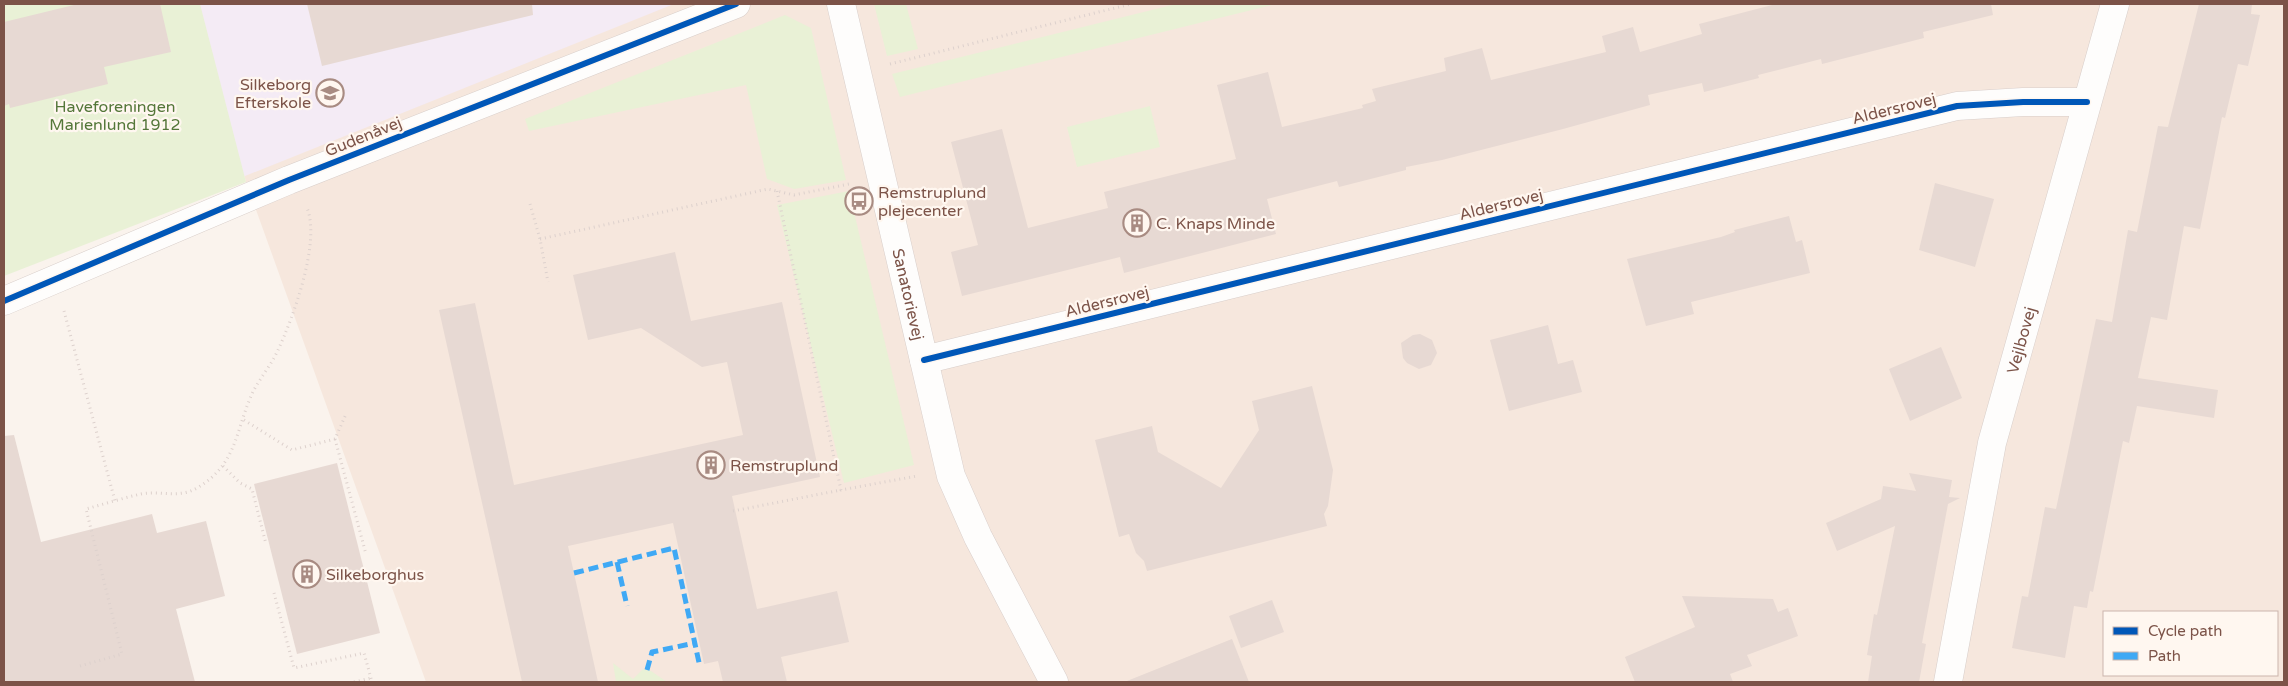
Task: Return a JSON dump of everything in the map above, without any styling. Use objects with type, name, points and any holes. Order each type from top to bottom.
[{"type":"street","name":"Gudenåvej","points":[[4,302],[295,178],[736,4]]},
{"type":"street","name":"Sanatorievej","points":[[841,4],[951,476],[978,537],[1054,682]]},
{"type":"street","name":"Vejlbovej","points":[[1948,682],[1992,443],[2115,4]]},
{"type":"street","name":"Aldersrovej","points":[[924,360],[1957,106],[2023,102],[2087,102]]},
{"type":"path","points":[[857,72],[1132,4]]},
{"type":"path","points":[[540,239],[768,189],[794,196],[882,177]]},
{"type":"path","points":[[80,666],[122,654],[86,509],[143,494],[181,495],[197,488],[223,466],[230,457],[252,396],[277,352],[297,306],[310,241],[310,215],[295,178]]},
{"type":"path","points":[[776,191],[841,490]]},
{"type":"path","points":[[530,204],[540,239],[548,282]]},
{"type":"path","points":[[56,279],[115,501]]},
{"type":"path","points":[[346,414],[335,439],[366,554]]},
{"type":"path","points":[[244,420],[292,450],[335,439]]},
{"type":"path","points":[[223,466],[240,483],[252,489],[266,544]]},
{"type":"path","points":[[733,511],[910,478]]},
{"type":"path","points":[[274,593],[294,668],[364,653],[372,680],[354,682]]},
{"type":"shaded area","name":"Silkeborg Efterskole","points":[[186,4],[674,4],[230,182]]},
{"type":"shaded area","points":[[200,4],[2284,4],[2284,682],[426,682],[246,182]]},
{"type":"green space","name":"Haveforeningen Marienlund 1912","points":[[4,4],[200,4],[246,182],[4,276]]},
{"type":"green space","points":[[874,4],[906,4],[918,49],[887,56]]},
{"type":"green space","points":[[1176,4],[1276,4],[900,97],[892,74]]},
{"type":"green space","points":[[785,15],[811,28],[846,180],[794,189],[767,179],[746,85],[529,131],[525,119]]},
{"type":"green space","points":[[1150,106],[1160,147],[1077,167],[1067,127]]},
{"type":"green space","points":[[849,191],[914,465],[844,483],[777,205]]},
{"type":"green space","points":[[613,663],[633,679],[643,669],[651,671],[667,682],[616,682]]},
{"type":"building","points":[[78,4],[160,4],[171,52],[104,67],[108,84],[10,108],[9,104],[4,106],[4,22]]},
{"type":"building","points":[[307,4],[532,4],[533,15],[322,66]]},
{"type":"building","points":[[1776,4],[1991,4],[1993,15],[1923,32],[1924,38],[1822,64],[1821,59],[1758,75],[1759,78],[1704,92],[1702,83],[1648,95],[1650,105],[1563,129],[1442,160],[1406,167],[1406,170],[1339,187],[1337,181],[1267,199],[1276,234],[1124,273],[1120,257],[962,296],[951,252],[978,245],[951,142],[1002,129],[1028,228],[1108,208],[1104,192],[1236,159],[1217,85],[1268,72],[1282,127],[1363,108],[1362,105],[1376,101],[1372,89],[1446,71],[1444,58],[1482,48],[1491,80],[1606,52],[1602,36],[1633,27],[1640,52],[1702,34],[1699,24]]},
{"type":"building","points":[[2199,4],[2252,4],[2251,14],[2260,15],[2248,66],[2238,64],[2225,118],[2222,117],[2200,229],[2184,226],[2167,320],[2151,317],[2138,378],[2218,390],[2214,418],[2137,406],[2129,443],[2123,441],[2093,592],[2090,591],[2087,608],[2074,606],[2065,658],[2012,648],[2022,596],[2028,597],[2045,507],[2056,509],[2096,319],[2112,322],[2128,230],[2137,232],[2158,126],[2168,127]]},
{"type":"building","points":[[1935,183],[1994,199],[1975,267],[1919,250]]},
{"type":"building","points":[[1789,216],[1796,242],[1802,240],[1810,273],[1691,302],[1694,314],[1646,326],[1627,259],[1721,237],[1735,232],[1734,230]]},
{"type":"building","name":"Remstruplund","points":[[675,252],[691,321],[782,302],[820,477],[732,496],[757,609],[837,591],[849,642],[781,657],[787,682],[723,682],[718,661],[704,664],[673,523],[568,546],[598,682],[522,682],[439,310],[475,303],[514,485],[743,435],[727,362],[702,367],[641,328],[588,340],[573,275]]},
{"type":"building","points":[[1548,325],[1558,364],[1573,360],[1582,392],[1509,411],[1490,340]]},
{"type":"building","points":[[1420,334],[1432,340],[1437,353],[1431,365],[1419,369],[1407,363],[1403,358],[1401,343],[1413,335]]},
{"type":"building","points":[[1941,347],[1962,398],[1910,421],[1889,369]]},
{"type":"building","points":[[1312,386],[1333,470],[1328,506],[1324,514],[1327,526],[1147,571],[1144,561],[1136,553],[1129,534],[1119,537],[1095,440],[1152,426],[1158,452],[1221,488],[1259,430],[1252,401]]},
{"type":"building","points":[[14,435],[41,542],[152,514],[157,533],[206,521],[225,596],[176,609],[195,682],[4,682],[4,436]]},
{"type":"building","points":[[337,463],[380,633],[297,654],[254,484]]},
{"type":"building","points":[[1909,473],[1952,480],[1949,497],[1960,498],[1948,504],[1922,643],[1926,644],[1919,682],[1868,682],[1872,656],[1867,655],[1874,614],[1877,615],[1895,526],[1837,551],[1826,523],[1881,499],[1883,486],[1916,491]]},
{"type":"building","points":[[1682,596],[1773,599],[1778,612],[1788,608],[1798,636],[1747,655],[1752,666],[1730,674],[1733,682],[1635,682],[1625,657],[1695,627]]},
{"type":"building","points":[[1272,600],[1284,632],[1241,648],[1229,616]]},
{"type":"building","points":[[1232,639],[1249,682],[1127,682],[1127,681]]},
{"type":"marked path","points":[[574,573],[674,548],[700,667]]},
{"type":"marked path","points":[[617,562],[627,606]]},
{"type":"marked path","points":[[647,670],[652,652],[695,643]]},
{"type":"cycle path","points":[[4,301],[289,180],[736,4]]},
{"type":"cycle path","points":[[924,360],[1957,106],[2023,102],[2087,102]]},
{"type":"place","name":"Silkeborg Efterskole","points":[[330,93]]},
{"type":"place","name":"Remstruplund plejecenter","points":[[859,201]]},
{"type":"place","name":"C. Knaps Minde","points":[[1137,223]]},
{"type":"place","name":"Remstruplund","points":[[711,465]]},
{"type":"place","name":"Silkeborghus","points":[[307,574]]}]
